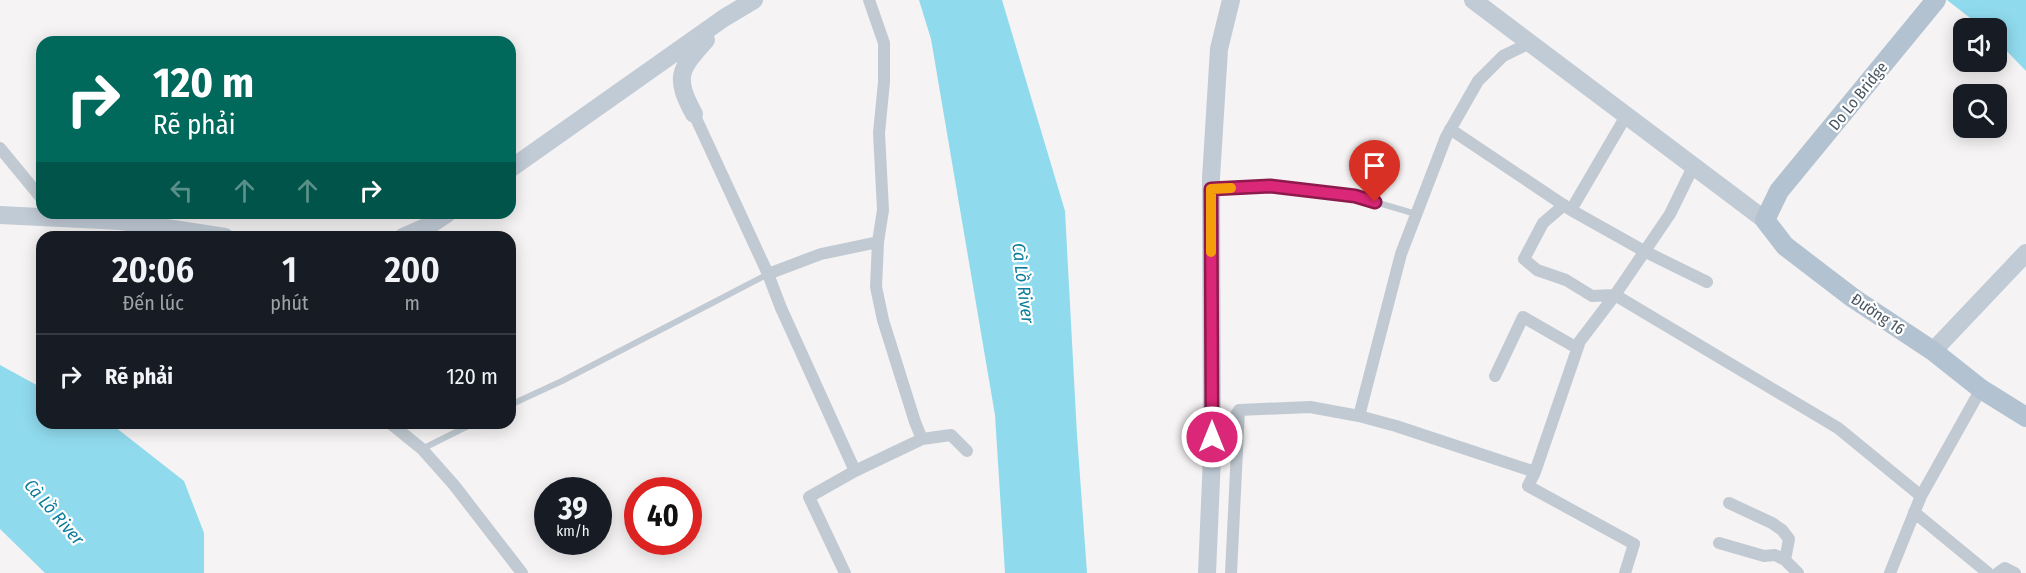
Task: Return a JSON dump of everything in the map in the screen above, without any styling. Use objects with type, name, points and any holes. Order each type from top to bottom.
[{"type":"main road","name":"Do Lo Bridge","points":[[1765,220],[1779,191],[1936,0]]},
{"type":"main road","name":"Đường 16","points":[[1765,220],[1785,246],[1853,298],[1934,351],[1981,389],[2026,417]]},
{"type":"street","points":[[516,165],[724,18],[754,0]]},
{"type":"street","points":[[869,0],[884,43],[884,82],[879,133],[883,210],[878,242],[876,288],[883,320],[922,439]]},
{"type":"street","points":[[1207,573],[1212,457],[1211,189],[1220,50],[1231,0]]},
{"type":"street","points":[[1473,0],[1765,220]]},
{"type":"street","points":[[724,18],[682,69],[685,97],[768,274],[781,308],[855,471]]},
{"type":"street","points":[[1359,416],[1401,254],[1450,129],[1478,81],[1503,56],[1530,43]]},
{"type":"street","points":[[1626,116],[1567,208],[1543,223],[1524,259],[1537,270],[1566,280],[1592,296],[1615,295],[1838,428],[1921,496]]},
{"type":"street","points":[[1450,129],[1567,208],[1644,251],[1707,282]]},
{"type":"street","points":[[0,148],[36,192]]},
{"type":"street","points":[[1625,573],[1634,544],[1528,486],[1535,472],[1580,341],[1615,295],[1670,214],[1693,167]]},
{"type":"street","points":[[0,215],[36,215]]},
{"type":"street","points":[[108,219],[188,231]]},
{"type":"street","points":[[422,231],[439,219]]},
{"type":"street","points":[[416,231],[430,225]]},
{"type":"street","points":[[768,274],[821,254],[878,242]]},
{"type":"street","points":[[1934,351],[2026,253]]},
{"type":"street","points":[[1495,376],[1523,317],[1577,348]]},
{"type":"street","points":[[1890,573],[1921,496],[1981,389]]},
{"type":"street","points":[[1239,410],[1310,407],[1359,416],[1535,472]]},
{"type":"street","points":[[1212,457],[1239,410]]},
{"type":"street","points":[[1231,573],[1239,410]]},
{"type":"street","points":[[397,429],[422,449],[522,573]]},
{"type":"street","points":[[845,573],[810,497],[855,471],[922,439],[951,435],[967,451]]},
{"type":"street","points":[[1729,503],[1782,530],[1789,539],[1785,560]]},
{"type":"street","points":[[1914,512],[1988,573]]},
{"type":"street","points":[[1719,543],[1764,556],[1775,555],[1785,560],[1798,573]]},
{"type":"street","points":[[1998,573],[2005,568],[2015,573]]},
{"type":"lane","points":[[1211,189],[1270,186],[1323,192],[1355,196],[1416,214]]},
{"type":"lane","points":[[516,402],[562,381],[768,274]]},
{"type":"lane","points":[[422,449],[462,429]]},
{"type":"water","name":"Cà Lồ River","points":[[919,0],[1002,0],[1065,211],[1087,573],[1005,573],[995,415],[931,39]]},
{"type":"water","points":[[1947,0],[2026,0],[2026,71],[2007,51],[2007,18],[1970,18]]},
{"type":"water","name":"Cà Lồ River","points":[[0,365],[36,385],[36,429],[118,429],[184,481],[204,533],[204,573],[45,573],[0,529]]},
{"type":"slow traffic","points":[[1211,252],[1211,189],[1231,188]]},
{"type":"route","points":[[1212,437],[1211,189],[1270,186],[1355,196],[1375,202]]}]
